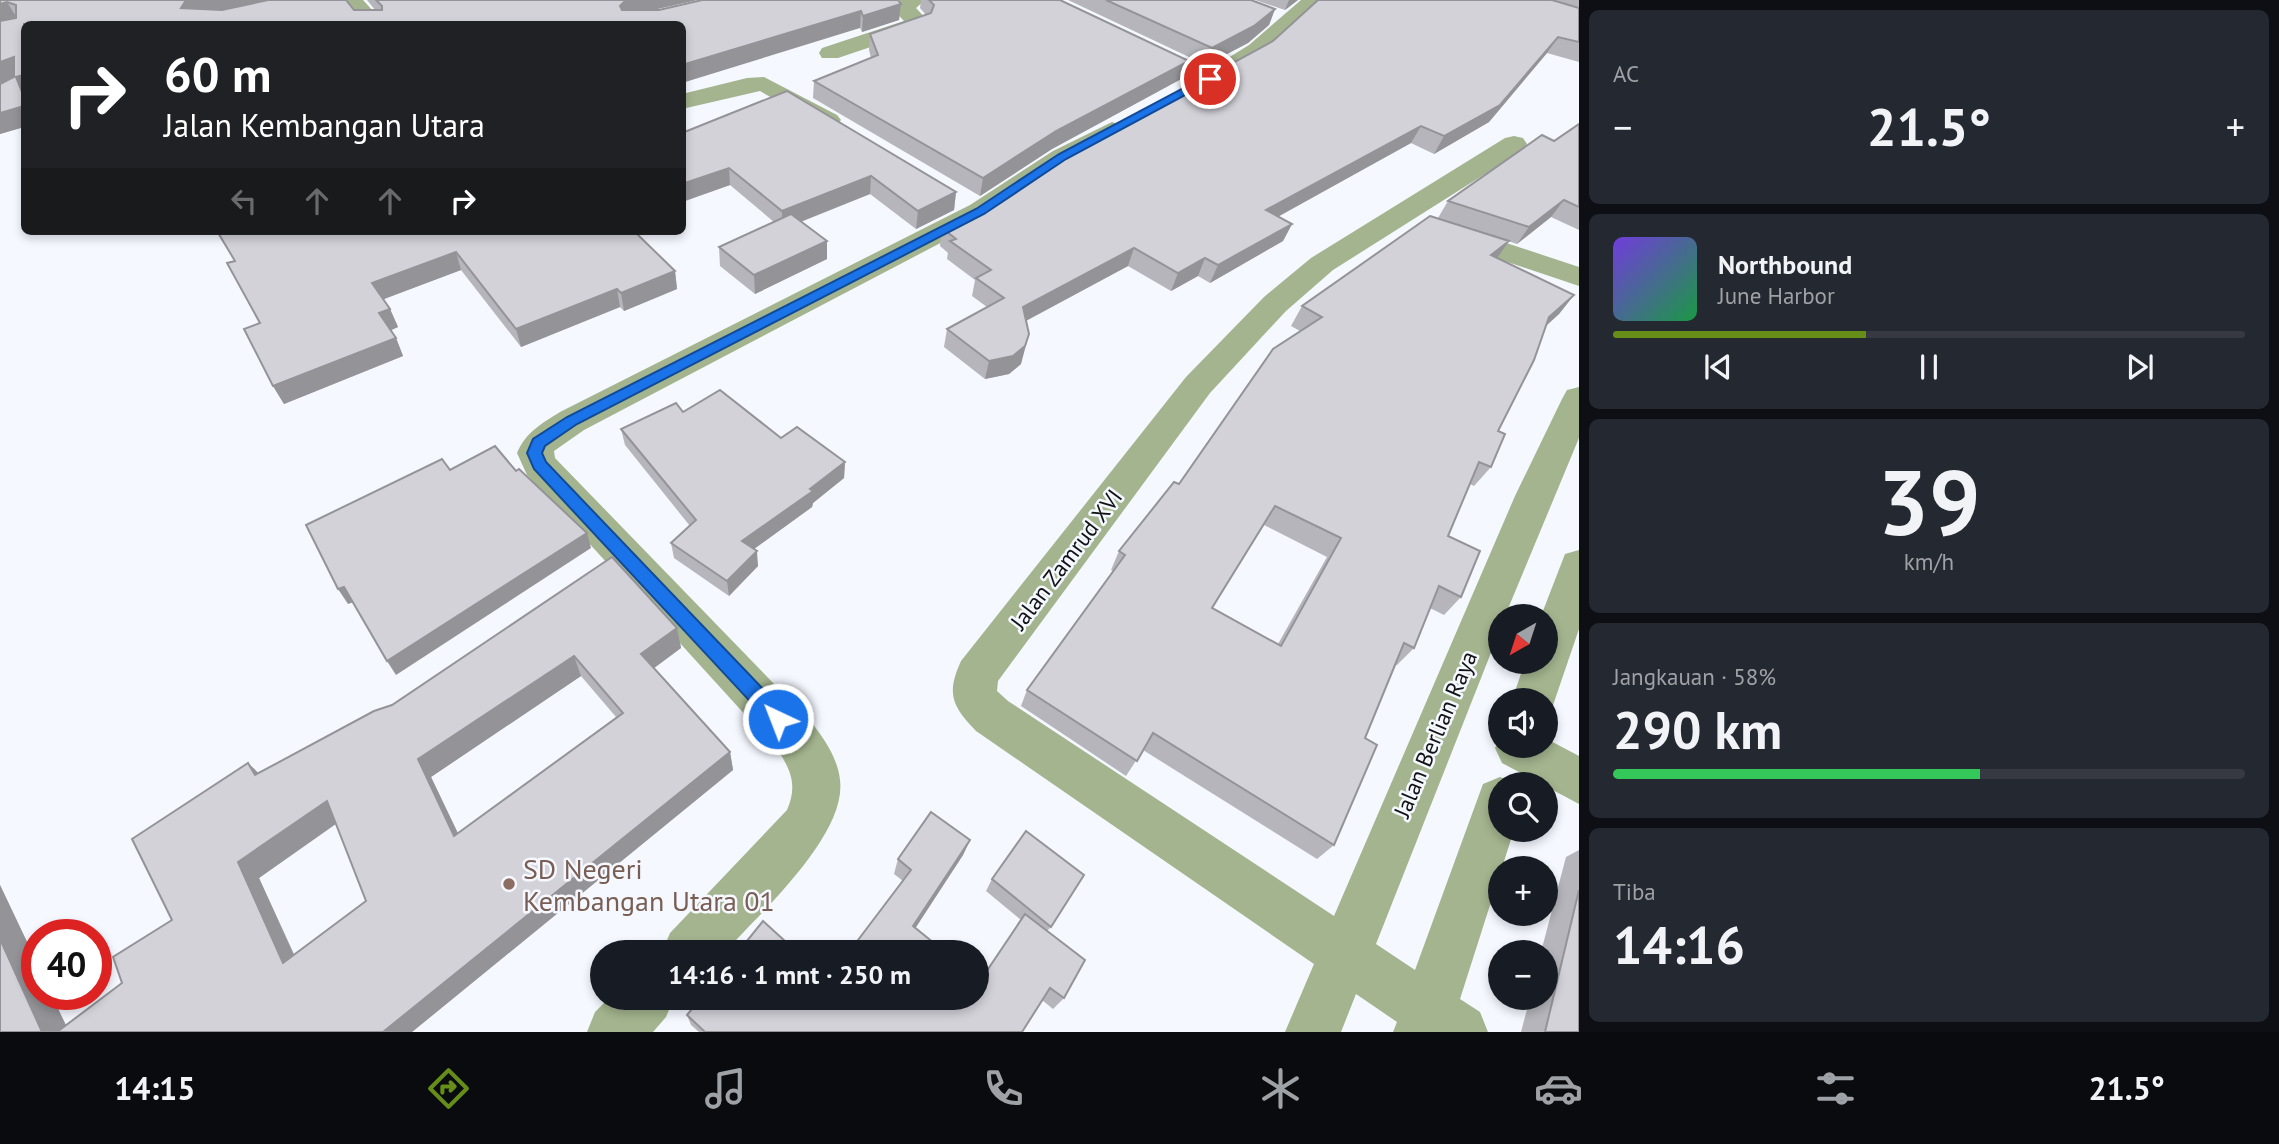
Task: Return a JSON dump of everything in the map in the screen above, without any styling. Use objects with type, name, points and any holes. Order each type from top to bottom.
[{"type":"street","points":[[351,0],[371,21]]},
{"type":"street","points":[[830,52],[919,23],[903,8],[914,0]]},
{"type":"street","points":[[1197,81],[1257,50],[1291,12]]},
{"type":"street","points":[[686,101],[747,85],[764,84],[854,135]]},
{"type":"street","points":[[700,940],[804,827],[815,804],[819,782],[811,757],[795,737],[606,563],[540,465],[535,453],[539,443],[572,421],[969,205],[1136,118]]},
{"type":"street","name":"Jalan Zamrud XVI","points":[[1343,954],[992,716],[974,698],[977,675],[1198,385],[1275,304],[1322,264],[1514,144]]},
{"type":"street","points":[[1398,216],[1579,277]]},
{"type":"street","name":"Jalan Berlian Raya","points":[[1313,1032],[1534,496],[1579,399]]},
{"type":"street","points":[[1538,688],[1579,566]]},
{"type":"street","points":[[1514,759],[1579,781]]},
{"type":"street","points":[[1343,954],[1436,1025],[1488,842]]},
{"type":"street","points":[[615,1032],[636,1010]]},
{"type":"building","points":[[0,0],[186,0],[181,8],[222,10],[268,0],[346,0],[354,10],[382,10],[376,0],[626,0],[620,6],[622,10],[659,10],[702,0],[898,0],[901,4],[863,16],[861,11],[686,64],[686,21],[21,21],[21,76],[16,77],[21,90],[21,107],[0,113],[0,84],[14,77],[14,57],[0,62],[0,21],[16,18],[16,5],[7,2],[0,4]]},
{"type":"building","points":[[929,0],[1060,0],[1189,61],[1056,131],[983,178],[814,81],[878,55],[870,34],[931,13],[934,5]]},
{"type":"building","points":[[1106,0],[1251,0],[1275,9],[1254,26],[1212,48]]},
{"type":"building","points":[[1318,0],[1552,0],[1579,8],[1579,42],[1558,37],[1500,105],[1444,136],[1421,126],[1266,210],[1292,224],[1218,265],[1205,258],[1178,273],[1134,248],[1023,307],[1029,334],[1025,346],[1013,356],[989,361],[947,329],[1004,298],[976,278],[991,270],[950,241],[956,239],[942,228],[995,201],[1077,148],[1273,41]]},
{"type":"building","points":[[787,91],[956,192],[918,211],[871,176],[782,211],[729,168],[686,183],[686,131]]},
{"type":"building","points":[[1579,124],[1579,207],[1564,200],[1529,227],[1448,201],[1542,135],[1554,141]]},
{"type":"building","points":[[791,214],[827,241],[754,275],[719,247]]},
{"type":"building","points":[[1430,216],[1509,241],[1491,255],[1574,295],[1549,317],[1534,360],[1498,431],[1505,434],[1491,467],[1479,462],[1448,536],[1480,551],[1461,597],[1439,586],[1414,648],[1404,643],[1365,738],[1377,745],[1334,845],[1153,733],[1137,761],[1027,690],[1125,555],[1119,551],[1174,482],[1179,484],[1273,349],[1322,317],[1302,306]],"holes":[[[1275,506],[1341,538],[1281,646],[1212,608]]]},
{"type":"building","points":[[219,235],[638,235],[675,271],[621,293],[617,289],[516,329],[456,252],[372,283],[390,309],[379,313],[396,338],[273,386],[244,329],[260,323],[227,263],[235,261]]},
{"type":"building","points":[[720,390],[781,438],[797,427],[845,462],[810,489],[813,491],[742,541],[757,551],[727,581],[671,543],[696,520],[621,429],[676,403],[683,412]]},
{"type":"building","points":[[495,446],[516,471],[519,469],[587,533],[387,661],[344,587],[338,589],[306,525],[442,459],[450,470]]},
{"type":"building","points":[[612,557],[677,628],[641,654],[730,752],[383,1032],[57,1032],[86,1010],[112,1010],[112,991],[122,983],[113,957],[172,920],[132,839],[248,763],[255,775],[374,711],[392,705]],"holes":[[[574,656],[623,713],[454,836],[418,759]],[[327,801],[366,901],[283,963],[238,862]]]},
{"type":"building","points":[[931,812],[970,840],[913,926],[930,940],[858,940],[911,870],[898,859]]},
{"type":"building","points":[[1026,831],[1084,875],[1051,927],[992,879]]},
{"type":"building","points":[[1579,890],[1579,1032],[1545,1032],[1550,1010],[1558,1010],[1558,978]]},
{"type":"building","points":[[1025,914],[1085,960],[1064,998],[1050,988],[1022,1032],[705,1032],[687,1015],[691,1010],[989,1010],[989,968]]},
{"type":"building","points":[[763,921],[784,940],[748,940]]},
{"type":"building","points":[[0,939],[21,986],[21,1010],[32,1010],[42,1032],[0,1032]]},
{"type":"place","name":"SD Negeri Kembangan Utara 01","points":[[509,884]]},
{"type":"route","points":[[778,719],[540,465],[535,453],[539,443],[572,421],[980,211],[1062,157],[1210,79]]}]
